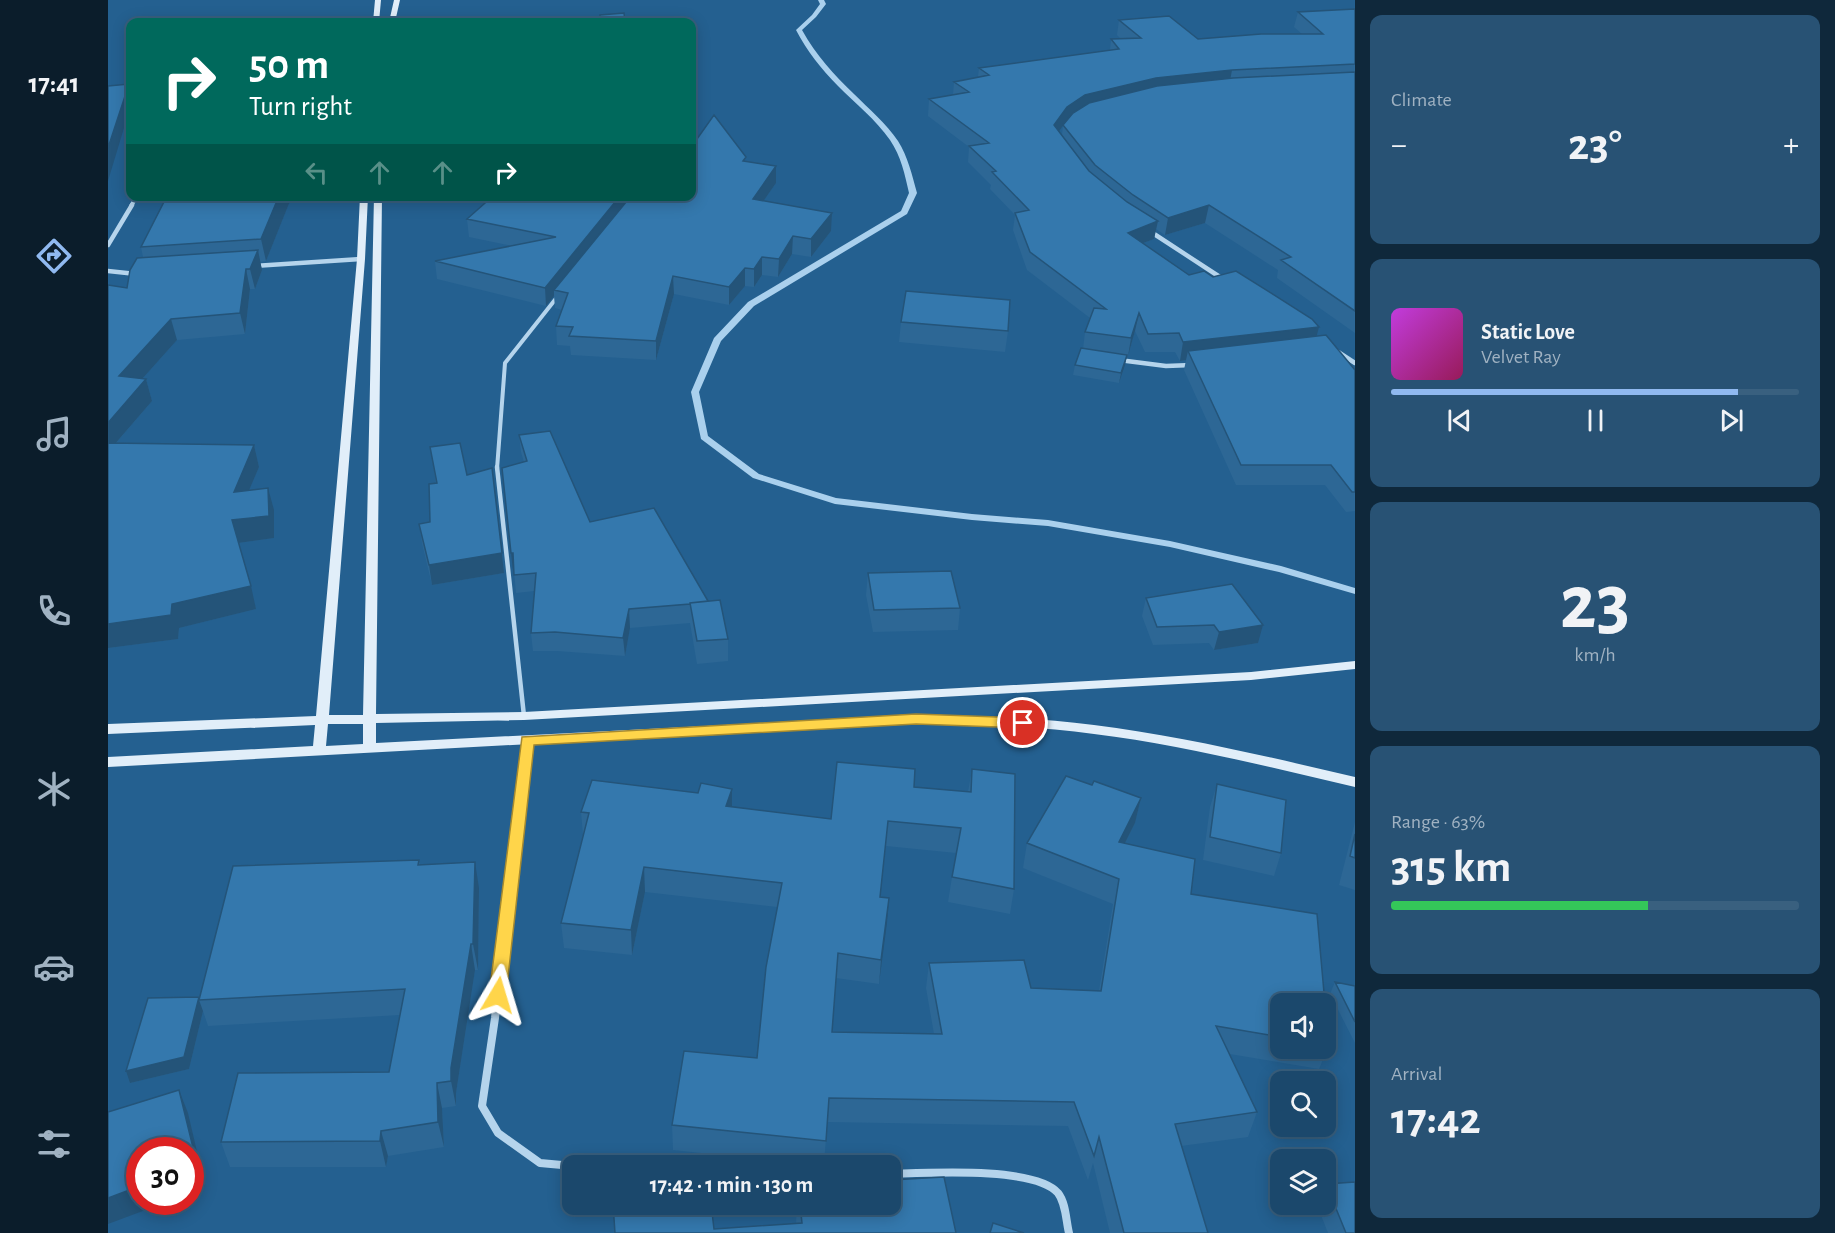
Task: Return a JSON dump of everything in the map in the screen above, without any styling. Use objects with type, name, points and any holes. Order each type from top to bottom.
[{"type":"main road","points":[[376,18],[378,0]]},
{"type":"main road","points":[[393,18],[397,0]]},
{"type":"main road","points":[[319,752],[361,259],[364,201]]},
{"type":"main road","points":[[369,749],[378,201]]},
{"type":"main road","points":[[108,729],[320,720],[524,716],[1239,677],[1355,665]]},
{"type":"main road","points":[[108,762],[916,719],[999,721],[1094,729],[1196,746],[1355,782]]},
{"type":"street","points":[[108,245],[135,201]]},
{"type":"street","points":[[1145,228],[1229,282]]},
{"type":"street","points":[[249,266],[361,259]]},
{"type":"street","points":[[108,271],[148,274]]},
{"type":"street","points":[[1333,348],[1355,363]]},
{"type":"street","points":[[1110,358],[1166,366],[1196,364]]},
{"type":"street","points":[[527,740],[495,1018],[482,1106],[498,1133],[540,1163],[562,1165]]},
{"type":"street","points":[[901,1174],[993,1173],[1044,1181],[1058,1192],[1069,1233]]},
{"type":"lane","points":[[524,716],[496,459],[505,363],[561,292]]},
{"type":"building","points":[[1355,9],[1355,64],[1232,70],[1156,78],[1085,95],[1067,107],[1054,125],[1089,171],[1127,202],[1158,221],[1128,233],[1189,275],[1204,271],[1213,277],[1236,271],[1312,319],[1319,327],[1183,342],[1179,333],[1148,334],[1139,313],[1131,338],[1085,332],[1094,308],[1106,309],[1030,252],[1015,213],[1029,210],[992,172],[996,171],[969,146],[989,143],[929,99],[969,92],[954,82],[989,75],[979,68],[1119,49],[1111,39],[1141,38],[1119,20],[1169,16],[1198,39],[1261,34],[1323,34],[1298,12]]},
{"type":"building","points":[[624,13],[625,18],[600,18],[600,15]]},
{"type":"building","points":[[1355,72],[1355,311],[1281,260],[1291,257],[1209,205],[1168,218],[1133,195],[1095,165],[1063,125],[1073,113],[1089,103],[1157,86],[1233,78]]},
{"type":"building","points":[[126,84],[126,93],[108,148],[108,86]]},
{"type":"building","points":[[714,115],[746,157],[743,161],[776,166],[753,199],[832,213],[811,239],[793,236],[779,259],[762,257],[754,269],[745,268],[729,287],[673,276],[656,341],[569,336],[573,327],[556,326],[568,293],[554,290],[627,201],[696,201],[696,140]]},
{"type":"building","points":[[164,201],[277,201],[261,239],[141,247]]},
{"type":"building","points":[[487,201],[616,201],[545,288],[435,261],[556,237],[467,219]]},
{"type":"building","points":[[258,250],[250,269],[246,269],[240,313],[171,319],[119,376],[146,379],[108,423],[108,285],[127,288],[130,270],[137,258]]},
{"type":"building","points":[[906,291],[1010,300],[1008,331],[901,322]]},
{"type":"building","points":[[1326,335],[1355,370],[1355,492],[1352,492],[1331,465],[1241,465],[1188,351]]},
{"type":"building","points":[[1081,348],[1127,355],[1121,373],[1075,365]]},
{"type":"building","points":[[550,431],[590,522],[654,508],[708,601],[629,609],[623,638],[555,632],[531,633],[536,573],[514,575],[502,468],[527,461],[519,435]]},
{"type":"building","points":[[108,443],[254,445],[234,492],[268,488],[269,516],[232,520],[251,586],[172,604],[171,615],[108,624]]},
{"type":"building","points":[[460,443],[467,475],[492,468],[502,553],[429,565],[419,524],[430,522],[429,484],[437,483],[430,447]]},
{"type":"building","points":[[951,571],[960,608],[874,610],[868,573]]},
{"type":"building","points":[[1232,584],[1263,625],[1219,632],[1214,625],[1157,627],[1146,598]]},
{"type":"building","points":[[720,600],[728,639],[697,641],[690,603]]},
{"type":"building","points":[[837,762],[915,769],[914,787],[971,792],[972,769],[1015,774],[1014,889],[952,877],[961,828],[888,821],[880,897],[889,898],[881,960],[838,953],[832,1032],[942,1034],[929,963],[1024,960],[1031,988],[1101,991],[1119,879],[1027,843],[1066,776],[1092,785],[1094,781],[1141,798],[1119,842],[1195,859],[1191,894],[1317,914],[1324,993],[1270,993],[1270,1035],[1216,1026],[1257,1112],[1175,1124],[1208,1233],[1124,1233],[1099,1137],[1094,1156],[1074,1102],[829,1098],[826,1141],[672,1125],[684,1051],[757,1058],[766,967],[782,883],[644,867],[631,930],[561,923],[589,813],[581,812],[592,780],[698,793],[701,783],[732,789],[726,806],[831,819]]},
{"type":"building","points":[[1217,784],[1286,800],[1281,853],[1210,837]]},
{"type":"building","points":[[1355,834],[1355,858],[1350,856]]},
{"type":"building","points":[[419,860],[418,865],[475,862],[473,944],[471,944],[451,1068],[451,1081],[437,1083],[438,1122],[381,1131],[380,1141],[221,1142],[238,1073],[389,1072],[405,989],[199,1000],[233,866]]},
{"type":"building","points":[[1335,982],[1355,986],[1355,1022]]},
{"type":"building","points":[[199,997],[184,1057],[126,1071],[148,998]]},
{"type":"building","points":[[179,1090],[190,1137],[126,1137],[126,1191],[108,1198],[108,1112]]},
{"type":"building","points":[[944,1177],[956,1233],[615,1233],[614,1215],[712,1215],[714,1229],[802,1223],[801,1215],[901,1215],[901,1179]]},
{"type":"building","points":[[1355,1182],[1355,1233],[1346,1233],[1336,1208],[1336,1183]]},
{"type":"building","points":[[993,1223],[1024,1233],[990,1233]]},
{"type":"waterway","points":[[821,0],[823,4],[799,30],[807,45],[829,73],[894,140],[904,162],[913,193],[904,212],[751,304],[717,340],[695,392],[704,437],[756,476],[835,501],[972,517],[1048,523],[1170,544],[1281,569],[1355,591]]},
{"type":"route","points":[[498,995],[527,740],[916,719],[1023,723]]}]
